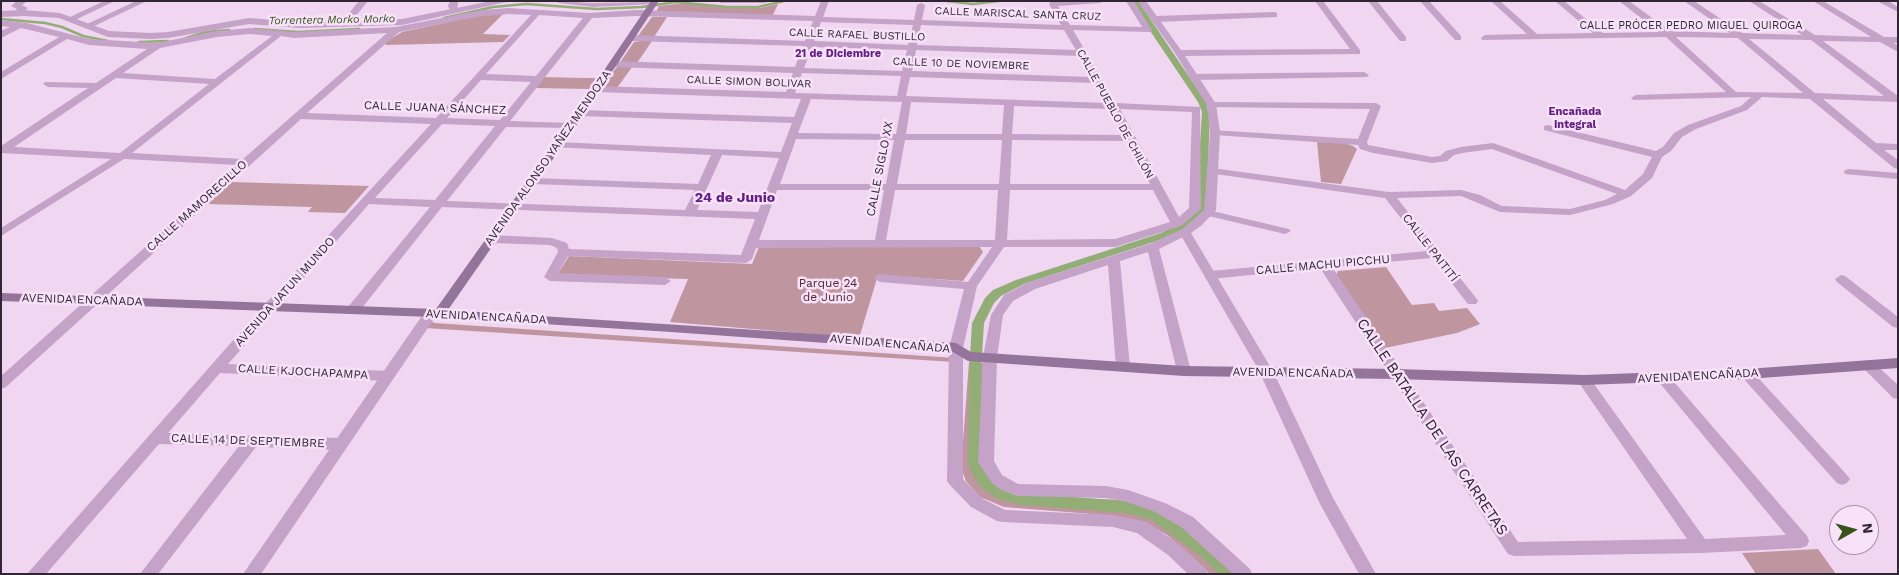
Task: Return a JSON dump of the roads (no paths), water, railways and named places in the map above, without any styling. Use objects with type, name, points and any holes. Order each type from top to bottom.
[{"type":"main road","name":"AVENIDA ALONSO YAÑEZ MENDOZA","points":[[435,313],[514,208],[632,38],[652,6]]},
{"type":"main road","name":"AVENIDA ENCAÑADA","points":[[1,297],[435,313],[681,328],[974,355],[1184,371],[1396,374],[1584,380],[1747,374],[1898,363]]},
{"type":"street","points":[[17,13],[24,8],[15,6],[23,1]]},
{"type":"street","points":[[70,19],[111,1]]},
{"type":"street","points":[[87,26],[143,1]]},
{"type":"street","points":[[345,24],[364,1]]},
{"type":"street","points":[[1,14],[45,14],[70,19],[108,34],[150,36],[177,34],[249,21],[300,25],[402,22],[454,6],[507,1]]},
{"type":"street","points":[[559,1],[652,6]]},
{"type":"street","points":[[720,1],[765,1]]},
{"type":"street","points":[[789,96],[825,1]]},
{"type":"street","name":"CALLE PUEBLO DE CHILÓN","points":[[1100,1],[1054,4],[1113,106],[1155,187],[1211,275],[1267,373],[1326,500],[1368,574]]},
{"type":"street","name":"CALLE MARISCAL SANTA CRUZ","points":[[652,6],[818,20],[1148,30],[1130,1]]},
{"type":"street","points":[[1142,1],[1179,53],[1210,104],[1215,132],[1208,214]]},
{"type":"street","points":[[1179,53],[1357,52],[1320,1]]},
{"type":"street","points":[[1372,1],[1403,39]]},
{"type":"street","points":[[1424,1],[1458,38]]},
{"type":"street","points":[[1495,1],[1535,37]]},
{"type":"street","points":[[1559,1],[1602,36]]},
{"type":"street","points":[[1622,1],[1668,34],[1732,94]]},
{"type":"street","points":[[1688,1],[1739,35],[1898,166]]},
{"type":"street","points":[[1754,1],[1812,38],[1897,99]]},
{"type":"street","points":[[1816,1],[1898,49]]},
{"type":"street","points":[[1882,1],[1898,10]]},
{"type":"street","name":"CALLE SIGLO XX","points":[[880,243],[900,137],[906,74],[921,4]]},
{"type":"street","points":[[1,23],[20,25],[111,44],[157,46],[217,34],[250,31],[279,34],[396,30],[482,13],[509,11],[538,12],[558,16],[589,16],[637,12],[652,6]]},
{"type":"street","name":"AVENIDA JATUN MUNDO","points":[[35,574],[271,306],[538,12]]},
{"type":"street","points":[[1156,19],[1274,14]]},
{"type":"street","points":[[353,310],[589,16]]},
{"type":"street","points":[[1,35],[20,25]]},
{"type":"street","name":"CALLE MAMORECILLO","points":[[1,384],[246,162],[396,30]]},
{"type":"street","points":[[1,233],[122,156],[279,34]]},
{"type":"street","name":"CALLE PRÓCER PEDRO MIGUEL QUIROGA","points":[[1485,38],[1668,34],[1898,40]]},
{"type":"street","points":[[1,76],[66,36]]},
{"type":"street","name":"CALLE RAFAEL BUSTILLO","points":[[632,38],[1082,53]]},
{"type":"street","points":[[2,150],[157,46]]},
{"type":"street","name":"CALLE 10 DE NOVIEMBRE","points":[[613,64],[1098,80]]},
{"type":"street","points":[[114,74],[219,82]]},
{"type":"street","points":[[1193,77],[1364,75]]},
{"type":"street","points":[[478,76],[538,79]]},
{"type":"street","points":[[48,84],[98,86]]},
{"type":"street","name":"CALLE SIMON BOLIVAR","points":[[596,90],[1009,103]]},
{"type":"street","points":[[1636,98],[1760,94],[1897,99]]},
{"type":"street","points":[[1212,171],[1389,195],[1461,193],[1476,197],[1500,209],[1570,212],[1609,202],[1627,194],[1648,176],[1658,154],[1667,149],[1678,135],[1692,127],[1744,108],[1760,94]]},
{"type":"street","points":[[564,252],[746,259],[807,96]]},
{"type":"street","points":[[753,244],[880,243],[1001,243],[1115,243],[1155,232],[1181,228],[1195,209],[1197,109],[1009,103],[1001,243],[971,286],[974,355],[986,462],[997,479],[1006,486],[1017,490],[1106,492],[1128,496],[1159,507],[1187,522],[1244,574]]},
{"type":"street","points":[[1210,104],[1376,106],[1362,142],[1364,147],[1432,160],[1443,159],[1450,153],[1462,150],[1494,146],[1627,194]]},
{"type":"street","points":[[580,113],[798,120]]},
{"type":"street","name":"CALLE JUANA SÁNCHEZ","points":[[299,116],[571,126]]},
{"type":"street","points":[[1548,128],[1658,154]]},
{"type":"street","points":[[1215,132],[1362,142]]},
{"type":"street","points":[[792,136],[1130,138]]},
{"type":"street","points":[[557,145],[785,155]]},
{"type":"street","points":[[1874,146],[1898,147]]},
{"type":"street","points":[[2,150],[246,162]]},
{"type":"street","points":[[689,214],[718,152]]},
{"type":"street","points":[[1849,172],[1898,176]]},
{"type":"street","points":[[533,181],[701,188]]},
{"type":"street","points":[[773,187],[1155,187]]},
{"type":"street","name":"CALLE PAITITÍ","points":[[1389,195],[1472,301]]},
{"type":"street","points":[[366,201],[763,216]]},
{"type":"street","points":[[1200,574],[1174,550],[1141,527],[1113,521],[1003,516],[977,503],[955,481],[974,355],[1001,306],[1008,298],[1031,286],[1153,247],[1181,228],[1208,214],[1285,231]]},
{"type":"street","points":[[492,239],[552,242],[563,246],[564,252],[550,277],[665,281]]},
{"type":"street","points":[[1153,247],[1184,371]]},
{"type":"street","name":"CALLE MACHU PICCHU","points":[[1211,275],[1434,254]]},
{"type":"street","points":[[1114,260],[1123,367]]},
{"type":"street","name":"CALLE BATALLA DE LAS CARRETAS","points":[[1324,265],[1514,549],[1702,546],[1802,541],[1663,378]]},
{"type":"street","points":[[880,278],[971,286]]},
{"type":"street","points":[[1841,279],[1898,324]]},
{"type":"street","name":"AVENIDA ALONSO YAÑEZ MENDOZA","points":[[251,574],[340,444],[435,313]]},
{"type":"street","points":[[1868,365],[1898,394]]},
{"type":"street","name":"CALLE KJOCHAPAMPA","points":[[218,368],[388,376]]},
{"type":"street","points":[[1747,374],[1842,480]]},
{"type":"street","points":[[1584,380],[1702,546]]},
{"type":"street","name":"CALLE 14 DE SEPTIEMBRE","points":[[156,438],[340,444]]},
{"type":"street","points":[[148,574],[251,442]]},
{"type":"waterway","name":"Torrentera Morko Morko","points":[[444,18],[493,7],[526,4],[597,9],[642,7],[676,2],[727,7],[758,7],[784,1]]},
{"type":"waterway","name":"Torrentera Morko Morko","points":[[947,1],[973,4],[999,1]]},
{"type":"waterway","points":[[1136,4],[1202,102],[1206,112],[1201,214],[1165,235],[1020,282],[997,293],[989,301],[978,323],[975,372],[975,463],[980,475],[989,486],[1003,495],[1021,499],[1126,507],[1157,516],[1208,554],[1229,574]]},
{"type":"waterway","name":"Torrentera Morko Morko","points":[[1,19],[45,23],[62,27],[83,36],[108,41]]},
{"type":"waterway","name":"Torrentera Morko Morko","points":[[255,29],[298,32],[359,29]]},
{"type":"waterway","name":"Torrentera Morko Morko","points":[[186,38],[206,32],[229,30]]},
{"type":"waterway","name":"Torrentera Morko Morko","points":[[139,42],[168,41]]},
{"type":"district","name":"21 de Diciembre","points":[[838,54]]},
{"type":"district","name":"Encañada Integral","points":[[1575,118]]},
{"type":"district","name":"24 de Junio","points":[[735,198]]},
{"type":"park label","name":"Parque 24 de Junio","points":[[828,290]]}]
